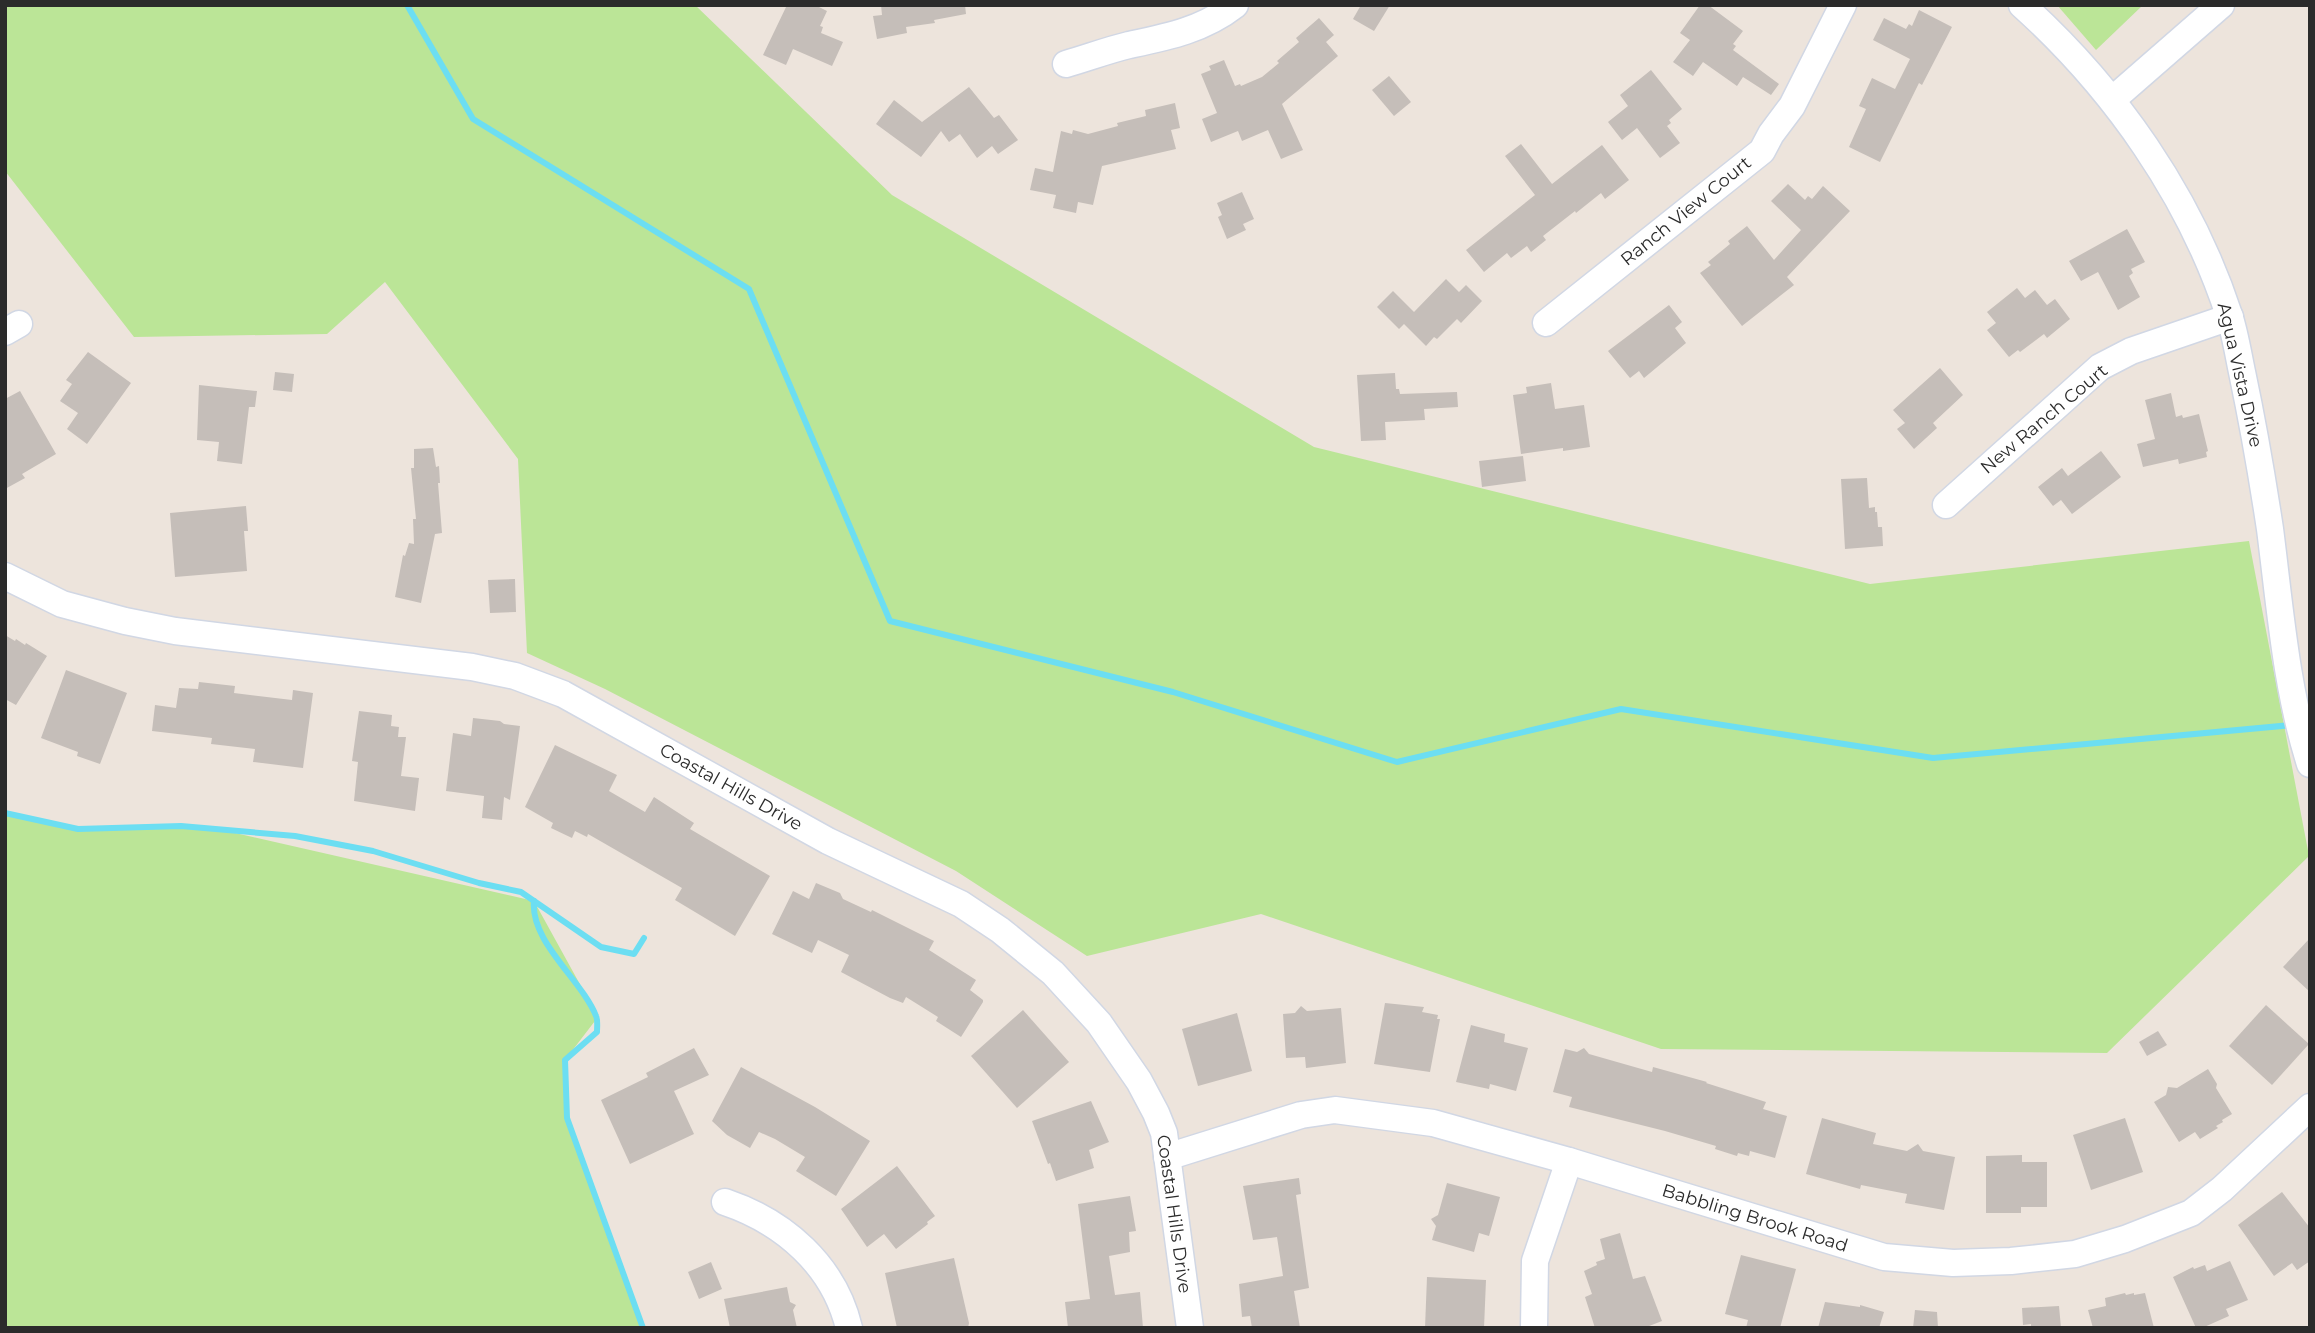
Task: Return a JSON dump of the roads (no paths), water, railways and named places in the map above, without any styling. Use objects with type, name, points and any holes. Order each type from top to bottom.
[{"type":"street","points":[[1066,64],[1130,45],[1173,36],[1212,20],[1235,5]]},
{"type":"street","name":"Ranch View Court","points":[[1546,323],[1762,150],[1792,106],[1843,5]]},
{"type":"street","name":"Agua Vista Drive","points":[[2022,5],[2080,62],[2141,140],[2179,204],[2212,270],[2230,317],[2258,446],[2292,692],[2310,764]]},
{"type":"street","points":[[2112,100],[2221,5]]},
{"type":"street","name":"New Ranch Court","points":[[1946,505],[2100,367],[2131,351],[2230,317]]},
{"type":"street","name":"Coastal Hills Drive","points":[[5,576],[62,604],[175,631],[472,667],[515,676],[563,694],[828,841],[961,904],[1027,951],[1080,1001],[1120,1051],[1156,1113],[1164,1133],[1190,1328]]},
{"type":"street","name":"Babbling Brook Road","points":[[1167,1157],[1301,1115],[1335,1110],[1433,1123],[1569,1161],[1884,1257],[1953,1264],[2075,1254],[2136,1235],[2192,1213],[2222,1189],[2310,1107]]},
{"type":"street","points":[[1534,1328],[1535,1261],[1569,1161]]},
{"type":"street","points":[[725,1202],[764,1218],[798,1242],[831,1284],[849,1328]]},
{"type":"waterway","points":[[407,5],[473,119],[749,289],[890,621],[1173,692],[1397,762],[1621,709],[1933,758],[2292,725]]},
{"type":"waterway","points":[[5,813],[78,829],[181,826],[295,836],[373,851],[479,883],[521,892],[601,947],[634,954],[644,938]]},
{"type":"waterway","points":[[534,901],[535,916],[548,946],[589,1002],[597,1018],[597,1032],[565,1060],[567,1118],[643,1328]]}]
